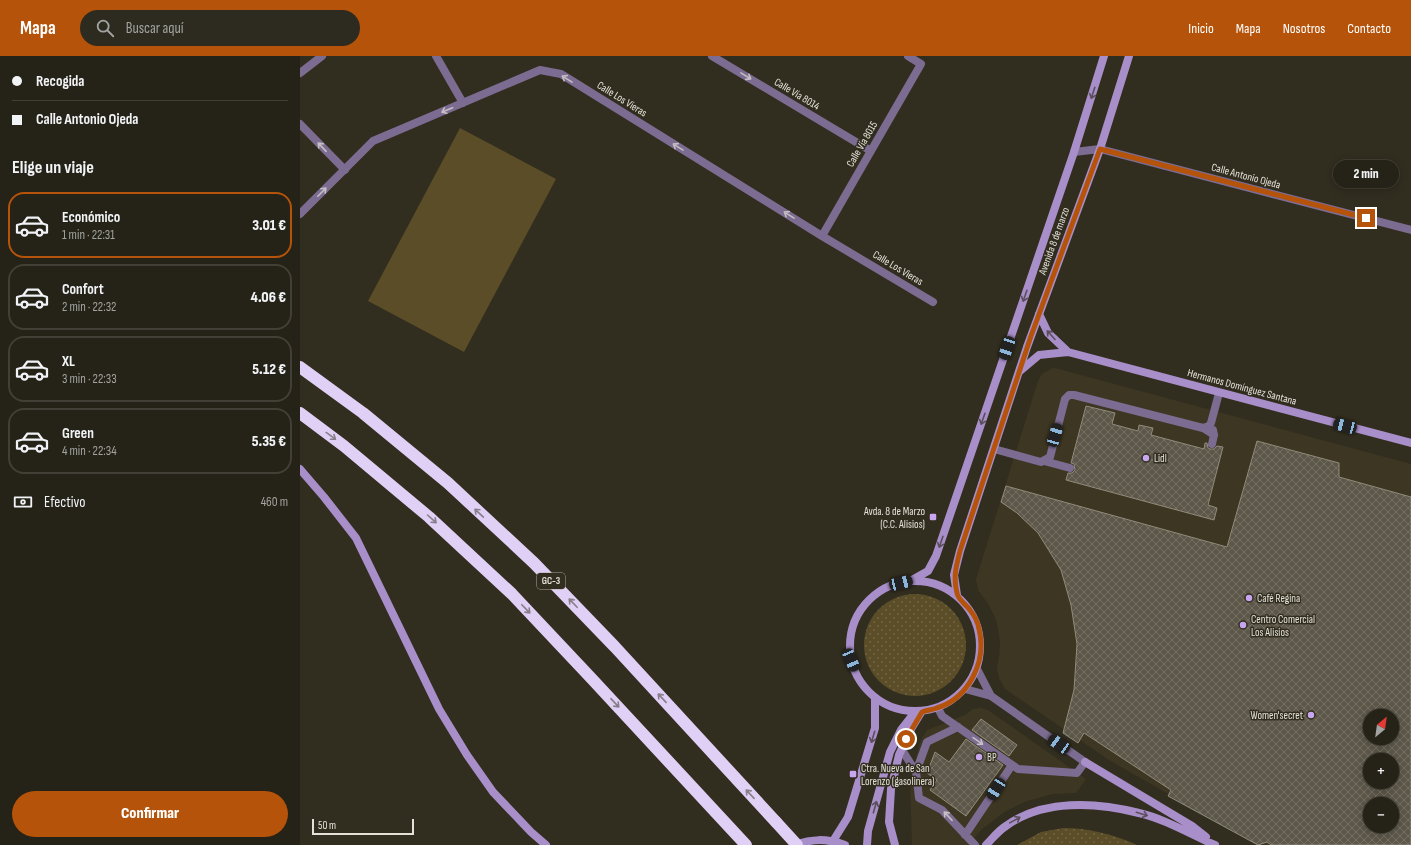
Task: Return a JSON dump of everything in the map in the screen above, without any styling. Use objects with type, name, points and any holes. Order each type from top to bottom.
[{"type":"highway","name":"GC-3","points":[[300,367],[363,413],[448,484],[534,563],[615,647],[797,845]]},
{"type":"highway","points":[[300,413],[344,446],[429,517],[512,594],[746,845]]},
{"type":"street","points":[[300,73],[322,56]]},
{"type":"street","points":[[436,56],[462,103]]},
{"type":"street","name":"Calle Vía 8014","points":[[712,56],[871,151]]},
{"type":"street","name":"Calle Vía 8015","points":[[822,236],[921,64],[908,56]]},
{"type":"street","name":"Avenida 8 de marzo","points":[[912,580],[928,571],[936,556],[1074,152],[1104,56]]},
{"type":"street","name":"Avenida 8 de marzo","points":[[957,595],[954,575],[960,551],[1027,348],[1100,149],[1129,56]]},
{"type":"street","name":"Calle Los Vieras","points":[[300,214],[373,142],[540,70],[561,74],[822,236],[933,302]]},
{"type":"street","points":[[300,124],[344,170]]},
{"type":"street","name":"Calle Antonio Ojeda","points":[[1074,152],[1100,149],[1411,230]]},
{"type":"street","name":"Hermanos Domínguez Santana","points":[[1039,314],[1048,333],[1068,352]]},
{"type":"street","name":"Hermanos Domínguez Santana","points":[[1019,371],[1040,355],[1068,352],[1411,443]]},
{"type":"street","points":[[1212,444],[1214,435],[1211,423],[1219,393]]},
{"type":"street","points":[[1044,461],[1050,457],[1065,399],[1068,395],[1074,395],[1203,428],[1214,435]]},
{"type":"street","points":[[1203,428],[1209,426],[1211,423]]},
{"type":"street","points":[[994,449],[1041,462],[1044,461],[1070,468]]},
{"type":"street","points":[[300,469],[356,538],[439,709],[468,755],[494,792],[531,832],[546,845]]},
{"type":"street","points":[[912,580],[944,586],[957,595],[971,611],[979,629],[981,649],[977,669],[972,680],[965,689],[952,700],[938,708],[918,712],[894,708],[875,698],[860,681],[851,660],[850,637],[856,616],[870,597],[890,585],[912,580]]},
{"type":"street","points":[[977,669],[991,696]]},
{"type":"street","points":[[965,689],[991,696],[1085,762],[1192,826],[1215,845]]},
{"type":"street","points":[[833,841],[848,817],[876,728],[875,698]]},
{"type":"street","points":[[938,708],[942,716],[1018,769],[1077,773],[1085,762]]},
{"type":"street","points":[[894,845],[889,822],[891,789],[902,750],[918,712]]},
{"type":"street","points":[[867,845],[868,831],[890,752],[901,730],[918,712]]},
{"type":"street","points":[[916,772],[927,742],[958,727]]},
{"type":"street","points":[[902,750],[916,772],[919,798],[942,810],[975,845]]},
{"type":"street","points":[[965,835],[1012,765]]},
{"type":"street","points":[[986,845],[1005,826],[1037,810],[1058,806],[1079,805],[1105,807],[1139,813],[1163,821],[1215,845]]},
{"type":"street","points":[[793,845],[810,840],[833,841],[845,845]]},
{"type":"shaded area","points":[[460,128],[556,179],[464,352],[368,301]]},
{"type":"shaded area","name":"Centro Comercial Los Alisios","points":[[1053,368],[1059,369],[1411,464],[1411,845],[1257,845],[1109,760],[1005,689],[999,678],[997,667],[1000,641],[996,620],[989,605],[978,590],[976,579],[1038,381],[1042,374]]},
{"type":"shaded area","points":[[915,594],[934,598],[951,609],[962,626],[966,645],[962,664],[951,681],[934,692],[915,696],[896,692],[879,681],[868,664],[864,645],[868,626],[879,609],[896,598]]},
{"type":"shaded area","points":[[980,708],[988,710],[1086,779],[1076,793],[1053,794],[1027,801],[1006,811],[982,829],[968,845],[912,845],[910,780],[920,742],[927,730],[965,715],[973,709]]},
{"type":"shaded area","points":[[1063,828],[1100,832],[1137,845],[1017,845],[1041,832]]},
{"type":"building","name":"Lidl","points":[[1086,406],[1115,413],[1112,424],[1138,431],[1139,425],[1153,428],[1151,435],[1204,449],[1205,443],[1207,443],[1208,448],[1210,449],[1214,449],[1217,446],[1223,447],[1208,505],[1217,508],[1214,520],[1066,480],[1068,473],[1072,473],[1075,470],[1074,464],[1071,463]]},
{"type":"building","name":"Centro Comercial Los Alisios","points":[[1257,441],[1339,463],[1339,477],[1411,497],[1411,845],[1271,845],[1267,842],[1258,845],[1168,796],[1171,790],[1084,733],[1078,743],[1063,733],[1074,690],[1077,644],[1071,605],[1061,570],[1038,533],[1017,513],[1001,502],[1006,486],[1227,547]]},
{"type":"building","points":[[981,719],[1017,745],[1009,756],[972,730]]},
{"type":"building","points":[[966,739],[1003,765],[966,816],[930,790],[937,780],[927,773],[935,752],[949,762]]},
{"type":"place","name":"Lidl","points":[[1146,458]]},
{"type":"place","name":"Avda. 8 de Marzo (C.C. Alisios)","points":[[933,517]]},
{"type":"place","name":"Café Regina","points":[[1249,598]]},
{"type":"place","name":"Centro Comercial Los Alisios","points":[[1243,625]]},
{"type":"place","name":"Women'secret","points":[[1311,715]]},
{"type":"place","name":"BP","points":[[979,757]]},
{"type":"place","name":"Ctra. Nueva de San Lorenzo (gasolinera)","points":[[853,774]]},
{"type":"route","points":[[906,739],[922,712],[938,708],[952,700],[965,689],[972,680],[977,669],[981,649],[979,629],[971,611],[957,595],[954,575],[960,551],[1031,336],[1050,281],[1100,149],[1366,218]]}]
